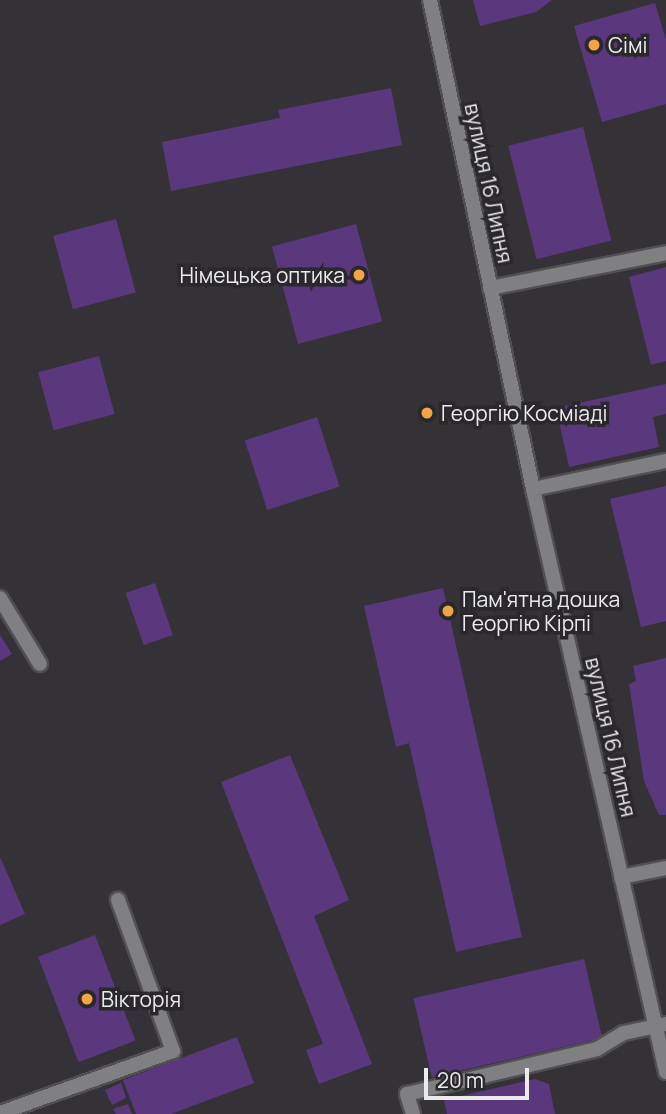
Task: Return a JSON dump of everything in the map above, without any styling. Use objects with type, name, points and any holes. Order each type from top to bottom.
[{"type":"street","name":"вулиця 16 Липня","points":[[429,0],[533,489],[621,877],[661,1025],[666,1072]]},
{"type":"street","points":[[490,288],[666,253]]},
{"type":"street","points":[[533,489],[666,461]]},
{"type":"street","points":[[0,598],[40,664]]},
{"type":"street","points":[[621,877],[666,868]]},
{"type":"street","points":[[0,1113],[173,1051],[118,900]]},
{"type":"street","points":[[413,1114],[407,1094],[597,1049],[624,1033],[661,1025]]},
{"type":"building","points":[[473,0],[552,0],[536,12],[480,26]]},
{"type":"building","points":[[655,3],[666,40],[666,104],[602,122],[574,26]]},
{"type":"building","points":[[391,88],[402,145],[171,191],[162,142],[280,118],[278,110]]},
{"type":"building","points":[[583,127],[611,241],[537,259],[508,146]]},
{"type":"building","points":[[116,219],[136,292],[73,309],[53,236]]},
{"type":"building","points":[[356,224],[382,322],[298,344],[272,247]]},
{"type":"building","points":[[666,267],[666,361],[651,365],[629,277]]},
{"type":"building","points":[[99,356],[115,414],[54,430],[38,372]]},
{"type":"building","points":[[666,384],[666,414],[653,417],[659,447],[569,467],[556,408]]},
{"type":"building","points":[[317,417],[340,486],[267,510],[245,440]]},
{"type":"building","points":[[666,486],[666,621],[641,627],[610,499]]},
{"type":"building","points":[[155,583],[173,635],[144,645],[126,593]]},
{"type":"building","points":[[443,588],[522,937],[456,952],[409,743],[396,747],[364,606]]},
{"type":"building","points":[[0,635],[12,654],[0,661]]},
{"type":"building","points":[[666,658],[666,815],[659,815],[644,781],[629,684],[636,681],[633,666]]},
{"type":"building","points":[[290,755],[349,900],[314,916],[372,1064],[319,1084],[306,1050],[323,1044],[221,782]]},
{"type":"building","points":[[0,857],[25,914],[0,925]]},
{"type":"building","name":"Вікторія","points":[[95,935],[135,1040],[79,1062],[38,957]]},
{"type":"building","points":[[584,959],[602,1038],[432,1077],[413,998]]},
{"type":"building","points":[[237,1037],[254,1083],[171,1114],[136,1114],[123,1080]]},
{"type":"building","points":[[535,1079],[549,1084],[555,1114],[447,1114],[444,1100]]},
{"type":"building","points":[[121,1083],[126,1098],[112,1105],[105,1090]]},
{"type":"building","points":[[128,1104],[132,1114],[116,1114],[113,1109]]},
{"type":"place","name":"Сімі","points":[[594,45]]},
{"type":"place","name":"Німецька оптика","points":[[359,275]]},
{"type":"place","name":"Георгію Косміаді","points":[[427,413]]},
{"type":"place","name":"Пам'ятна дошка Георгію Кірпі","points":[[448,611]]},
{"type":"place","name":"Вікторія","points":[[87,999]]}]
